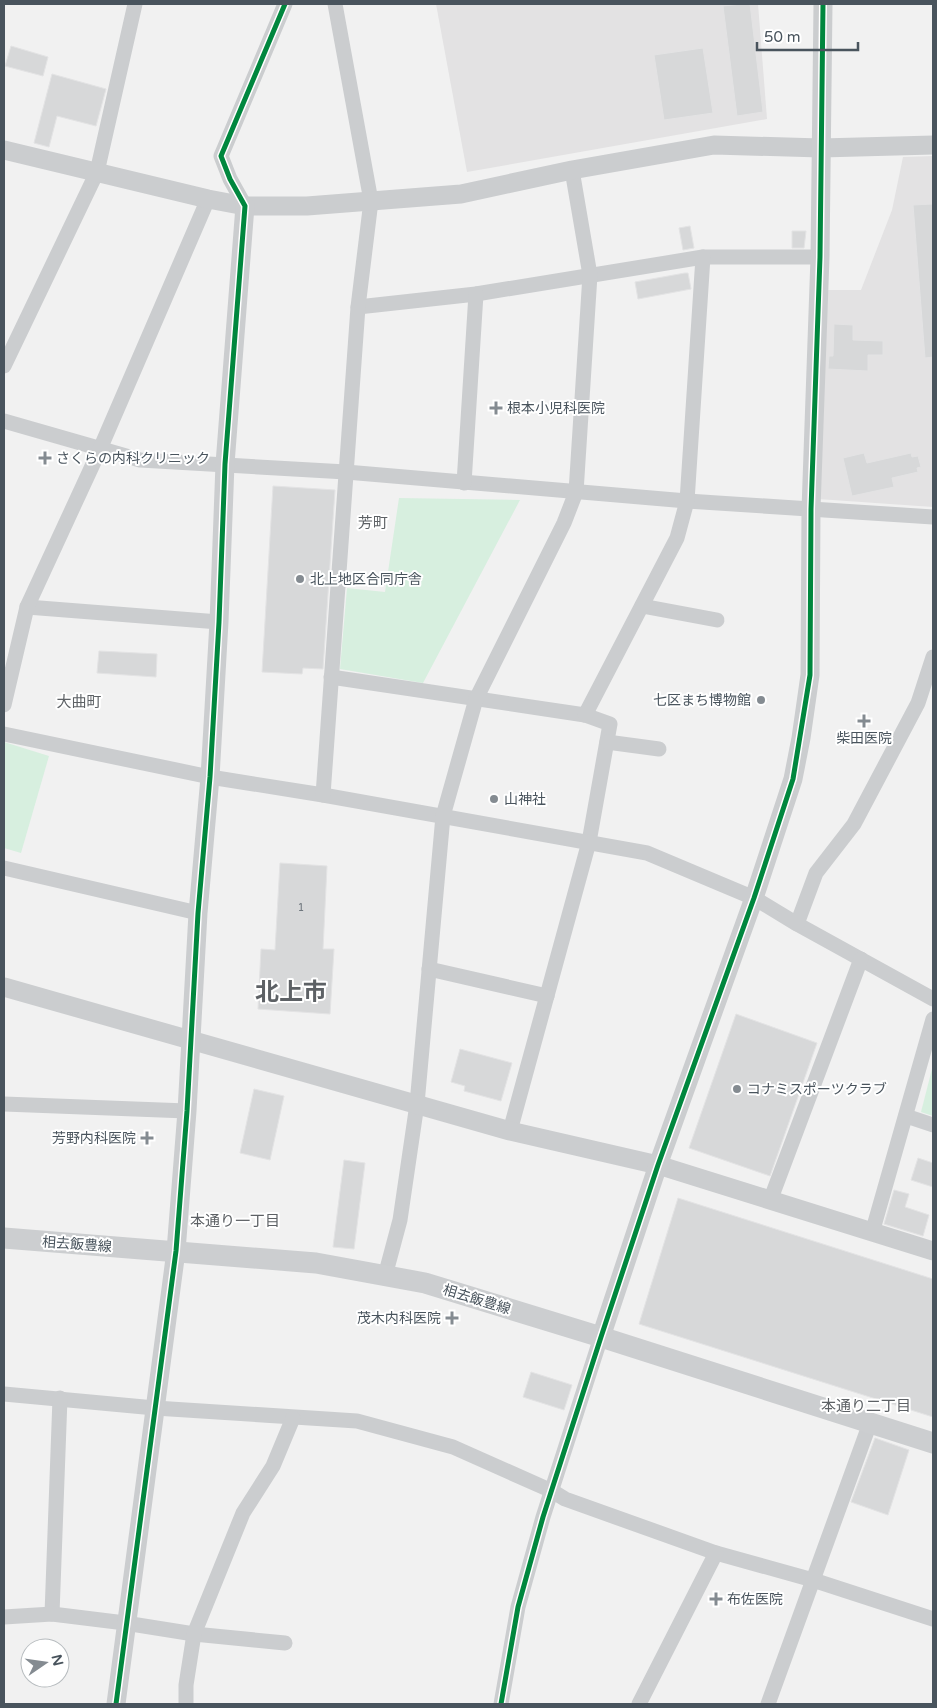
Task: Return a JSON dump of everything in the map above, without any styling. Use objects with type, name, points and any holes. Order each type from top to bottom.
[{"type":"main road","name":"相去飯豊線","points":[[4,1238],[316,1263],[425,1283],[933,1443]]},
{"type":"street","points":[[4,366],[97,172],[135,4]]},
{"type":"street","points":[[116,1704],[176,1251],[187,1111],[198,913],[210,777],[219,622],[225,464],[245,206],[230,179],[221,156],[285,4]]},
{"type":"street","points":[[323,795],[358,307],[372,201],[335,4]]},
{"type":"street","points":[[501,1704],[518,1607],[543,1517],[658,1165],[754,898],[794,779],[810,675],[811,509],[820,257],[823,4]]},
{"type":"street","points":[[4,150],[208,199],[245,206],[307,206],[461,194],[572,170],[714,145],[821,148],[933,144]]},
{"type":"street","points":[[385,1276],[400,1220],[417,1104],[443,816],[476,699],[564,523],[576,492],[590,275],[572,170]]},
{"type":"street","points":[[4,705],[27,608],[100,450],[208,199]]},
{"type":"street","points":[[358,307],[476,294],[703,257],[820,257]]},
{"type":"street","points":[[585,715],[677,538],[687,501],[703,257]]},
{"type":"street","points":[[464,483],[476,294]]},
{"type":"street","points":[[4,421],[140,460],[346,472],[687,501],[933,517]]},
{"type":"street","points":[[642,606],[717,620]]},
{"type":"street","points":[[27,608],[219,622]]},
{"type":"street","points":[[797,924],[816,873],[854,824],[918,703],[933,657]]},
{"type":"street","points":[[331,677],[585,715],[610,724],[589,842],[510,1131]]},
{"type":"street","points":[[4,734],[210,777],[323,795],[647,853],[754,898],[797,924],[933,999]]},
{"type":"street","points":[[607,742],[659,750]]},
{"type":"street","points":[[4,868],[198,913]]},
{"type":"street","points":[[770,1201],[862,959]]},
{"type":"street","points":[[429,969],[547,996]]},
{"type":"street","points":[[4,988],[190,1039],[510,1131],[658,1165],[933,1251]]},
{"type":"street","points":[[872,1233],[933,1019]]},
{"type":"street","points":[[4,1104],[187,1111]]},
{"type":"street","points":[[906,1116],[933,1125]]},
{"type":"street","points":[[4,1394],[155,1408],[357,1421],[453,1447],[565,1499],[716,1553],[813,1580],[933,1618]]},
{"type":"street","points":[[52,1614],[60,1398]]},
{"type":"street","points":[[186,1704],[186,1685],[194,1634],[243,1513],[273,1466],[293,1418]]},
{"type":"street","points":[[768,1704],[870,1423]]},
{"type":"street","points":[[640,1704],[716,1553]]},
{"type":"street","points":[[4,1617],[52,1614],[194,1634],[285,1643]]},
{"type":"shaded area","points":[[436,4],[758,4],[767,119],[467,172]]},
{"type":"shaded area","points":[[933,156],[933,507],[818,499],[828,290],[861,290],[892,210],[903,157]]},
{"type":"green space","points":[[399,498],[520,500],[423,683],[340,669],[347,588],[385,592]]},
{"type":"green space","points":[[4,742],[49,756],[21,853],[4,848]]},
{"type":"green space","points":[[933,1065],[933,1116],[921,1112]]},
{"type":"building","points":[[750,4],[763,112],[737,116],[723,6]]},
{"type":"building","points":[[11,46],[48,57],[43,76],[5,66]]},
{"type":"building","points":[[703,48],[713,113],[664,120],[654,55]]},
{"type":"building","points":[[52,74],[106,89],[96,126],[57,116],[49,147],[34,143]]},
{"type":"building","points":[[933,204],[933,357],[925,358],[913,205]]},
{"type":"building","points":[[690,226],[694,248],[683,250],[679,228]]},
{"type":"building","points":[[792,231],[806,231],[804,248],[792,248]]},
{"type":"building","points":[[688,273],[691,289],[638,299],[635,282]]},
{"type":"building","points":[[834,324],[853,325],[853,340],[883,341],[883,355],[868,355],[868,371],[828,369],[829,356],[833,356]]},
{"type":"building","points":[[864,453],[867,463],[911,453],[912,457],[918,456],[921,467],[917,468],[918,472],[892,478],[894,487],[852,496],[843,458]]},
{"type":"building","name":"北上地区合同庁舎","points":[[273,486],[335,490],[323,669],[303,668],[302,674],[262,672]]},
{"type":"building","points":[[99,651],[157,654],[156,677],[97,673]]},
{"type":"building","points":[[280,863],[327,866],[323,949],[334,949],[330,1014],[258,1009],[261,949],[275,950]]},
{"type":"building","points":[[736,1014],[817,1043],[770,1176],[689,1148]]},
{"type":"building","points":[[460,1049],[512,1063],[501,1101],[464,1091],[465,1086],[451,1082]]},
{"type":"building","points":[[254,1089],[284,1096],[270,1160],[240,1153]]},
{"type":"building","points":[[918,1158],[933,1163],[933,1187],[911,1180]]},
{"type":"building","points":[[344,1160],[365,1163],[354,1249],[333,1247]]},
{"type":"building","points":[[894,1190],[909,1194],[905,1207],[929,1215],[923,1236],[884,1224]]},
{"type":"building","points":[[678,1198],[933,1279],[933,1417],[639,1324]]},
{"type":"building","points":[[531,1372],[572,1385],[564,1410],[523,1397]]},
{"type":"building","points":[[875,1438],[909,1450],[888,1515],[851,1502]]},
{"type":"cycle path","points":[[116,1704],[176,1251],[187,1111],[198,913],[210,777],[219,622],[225,464],[245,206],[230,179],[221,156],[285,4]]},
{"type":"cycle path","points":[[501,1704],[518,1607],[543,1517],[658,1165],[754,898],[793,779],[810,675],[811,509],[820,257],[823,4]]},
{"type":"place","name":"根本小児科医院","points":[[496,408]]},
{"type":"place","name":"さくらの内科クリニック","points":[[45,458]]},
{"type":"place","name":"北上地区合同庁舎","points":[[300,579]]},
{"type":"place","name":"七区まち博物館","points":[[761,700]]},
{"type":"place","name":"柴田医院","points":[[864,721]]},
{"type":"place","name":"山神社","points":[[494,799]]},
{"type":"place","name":"コナミスポーツクラブ","points":[[737,1089]]},
{"type":"place","name":"芳野内科医院","points":[[147,1138]]},
{"type":"place","name":"茂木内科医院","points":[[452,1318]]},
{"type":"place","name":"布佐医院","points":[[716,1599]]},
{"type":"district","name":"芳町","points":[[373,523]]},
{"type":"district","name":"大曲町","points":[[79,702]]},
{"type":"district","name":"北上市","points":[[291,992]]},
{"type":"district","name":"本通り一丁目","points":[[235,1221]]},
{"type":"district","name":"本通り二丁目","points":[[866,1406]]}]
